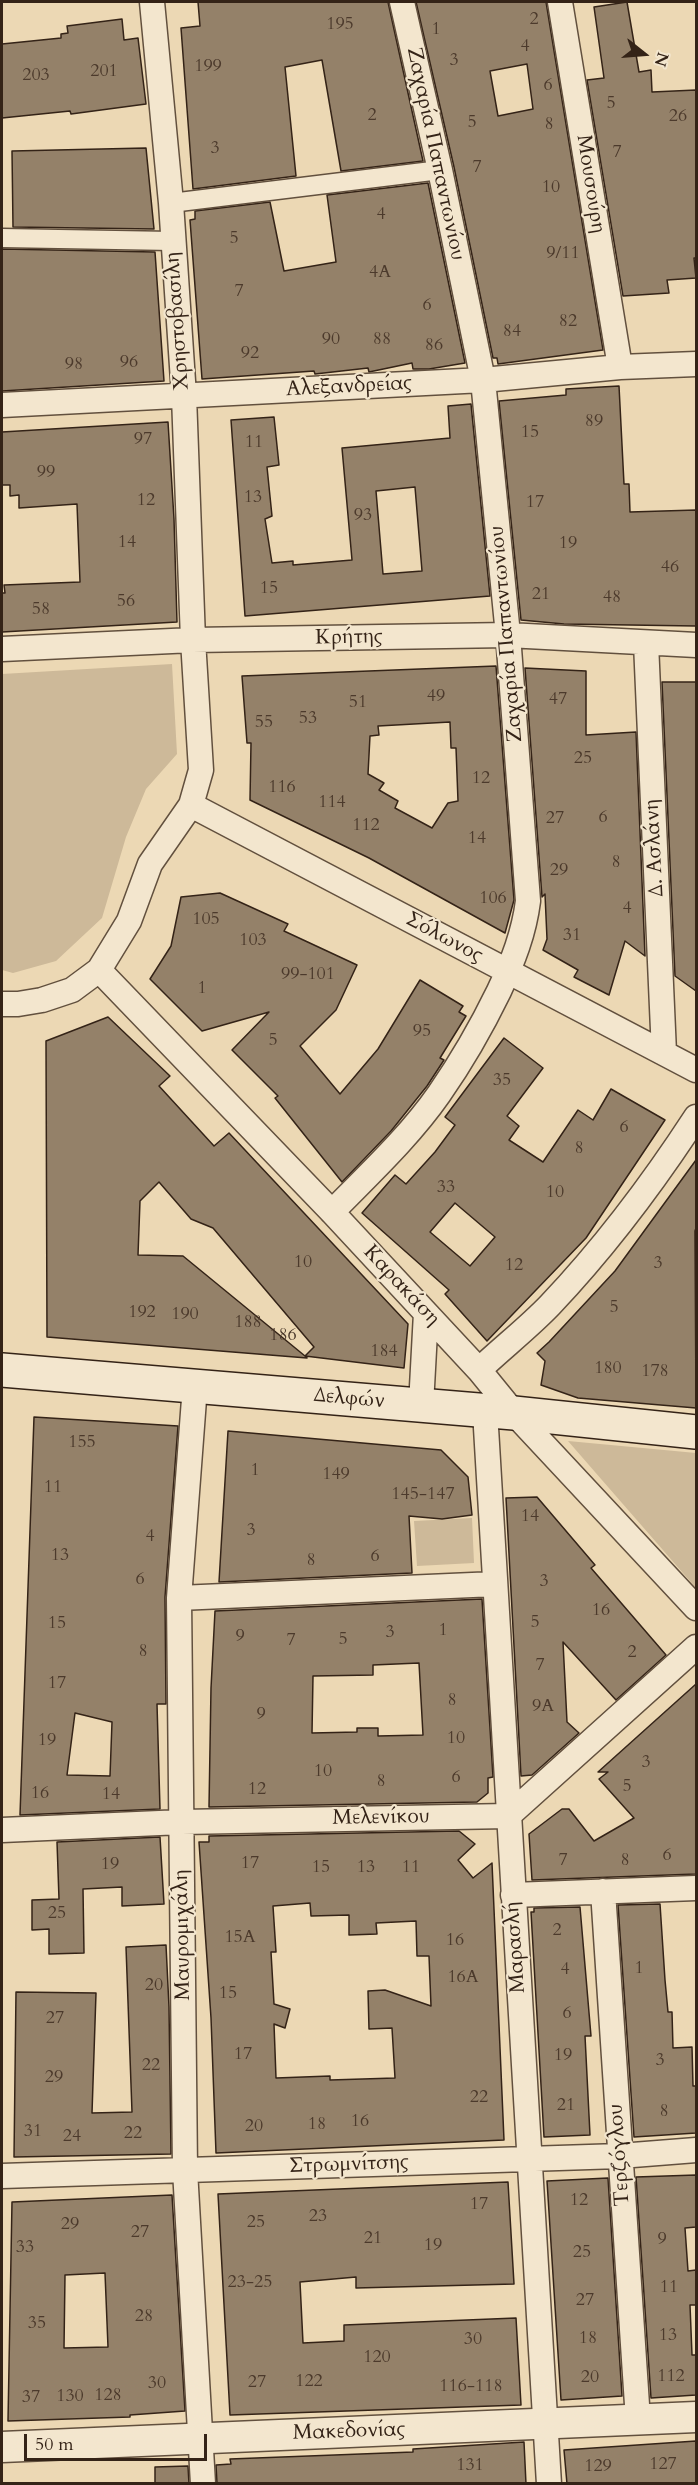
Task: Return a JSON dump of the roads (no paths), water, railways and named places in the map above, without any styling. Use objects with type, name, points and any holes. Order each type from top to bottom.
[{"type":"main road","name":"Δελφών","points":[[2,1370],[499,1412],[696,1432]]},
{"type":"street","name":"Χρηστοβασίλη","points":[[99,970],[129,921],[150,864],[191,805],[201,770],[193,640],[184,396],[171,203],[152,2]]},
{"type":"street","name":"Ζαχαρία Παπαντωνίου","points":[[332,1212],[391,1151],[439,1094],[483,1023],[508,971],[526,924],[528,901],[508,635],[483,380],[440,170],[402,2]]},
{"type":"street","name":"Μουσούρη","points":[[560,2],[620,367]]},
{"type":"street","points":[[171,203],[440,170]]},
{"type":"street","points":[[2,238],[172,241]]},
{"type":"street","name":"Αλεξανδρείας","points":[[2,405],[483,380],[620,367],[696,364]]},
{"type":"street","name":"Κρήτης","points":[[2,649],[193,640],[508,635],[696,645]]},
{"type":"street","name":"Δ. Ασλάνη","points":[[646,643],[664,1053]]},
{"type":"street","name":"Σόλωνος","points":[[191,805],[696,1070]]},
{"type":"street","points":[[2,1004],[42,1000],[72,990],[99,970]]},
{"type":"street","name":"Καρακάση","points":[[99,970],[332,1212],[479,1370],[499,1412],[696,1608]]},
{"type":"street","points":[[479,1370],[548,1306],[577,1275],[661,1169],[696,1117]]},
{"type":"street","points":[[421,1406],[426,1313]]},
{"type":"street","name":"Μαυρομιχάλη","points":[[195,1386],[179,1598],[185,2170],[203,2484]]},
{"type":"street","name":"Μαρασλή","points":[[499,1412],[495,1584],[549,2484]]},
{"type":"street","points":[[179,1598],[495,1584]]},
{"type":"street","points":[[508,1816],[696,1647]]},
{"type":"street","name":"Μελενίκου","points":[[2,1830],[182,1822],[508,1816]]},
{"type":"street","points":[[513,1895],[696,1888]]},
{"type":"street","name":"Τερζόγλου","points":[[603,1891],[638,2420]]},
{"type":"street","name":"Στρωμνίτσης","points":[[2,2176],[620,2156],[696,2150]]},
{"type":"street","name":"Μακεδονίας","points":[[2,2447],[696,2417]]}]
